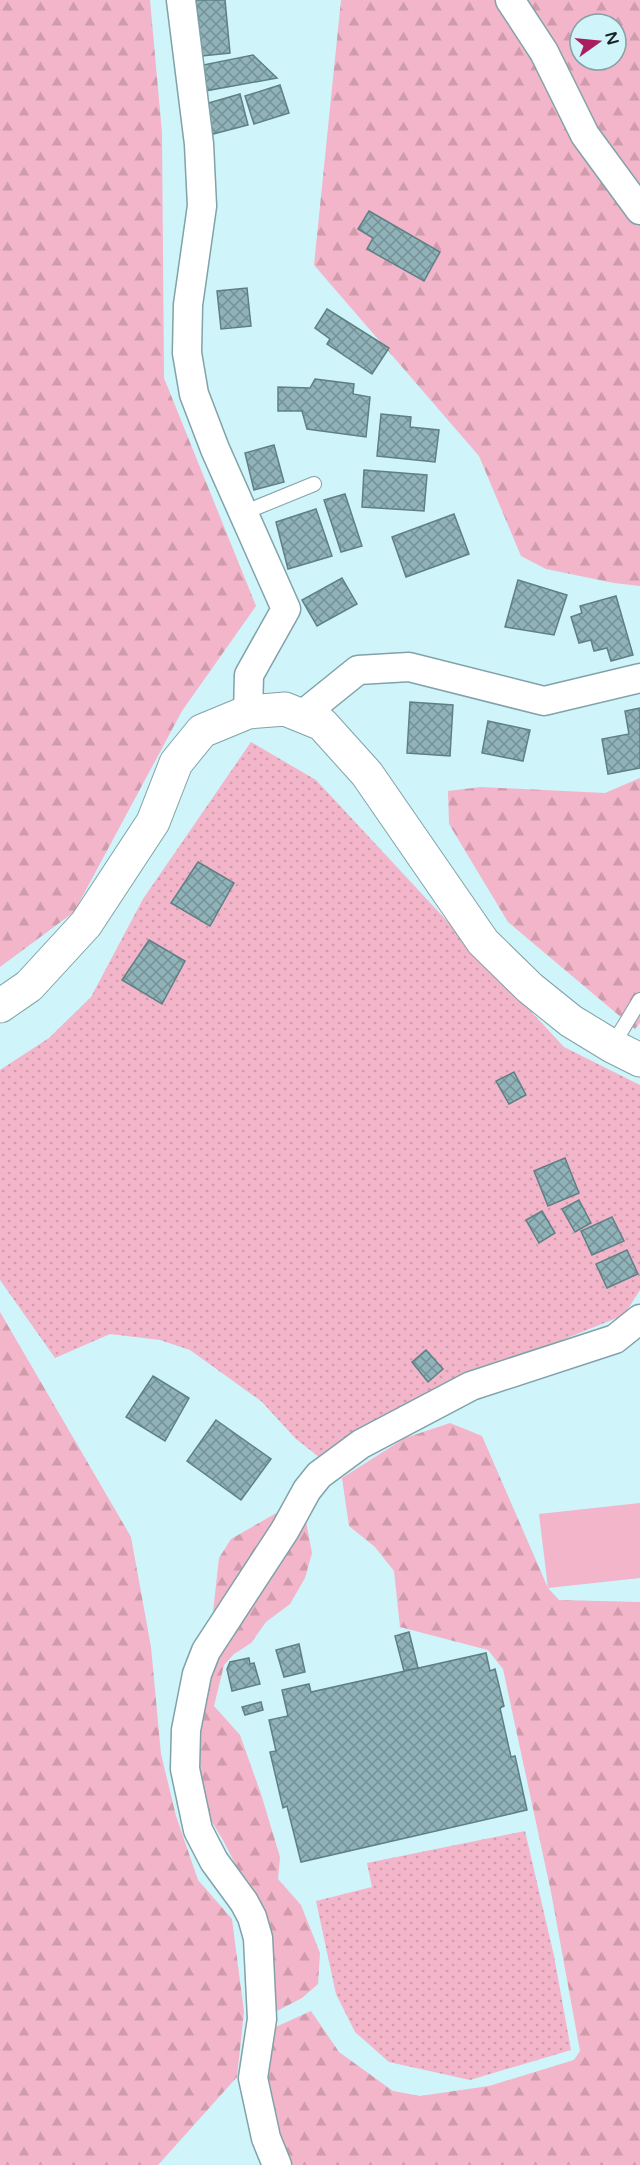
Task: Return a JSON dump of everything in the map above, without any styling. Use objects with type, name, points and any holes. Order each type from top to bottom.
[{"type":"street","points":[[181,0],[199,144],[202,206],[188,305],[187,353],[194,394],[215,449],[286,609],[249,675],[248,712]]},
{"type":"street","points":[[510,0],[544,52],[585,135],[640,210]]},
{"type":"street","points":[[302,716],[358,670],[409,666],[544,701],[640,678]]},
{"type":"street","points":[[0,1006],[29,986],[86,924],[153,822],[176,763],[202,731],[248,712],[285,709],[322,724],[367,774],[483,942],[530,988],[571,1021],[626,1053]]},
{"type":"street","points":[[278,2165],[266,2138],[253,2078],[262,2019],[258,1938],[252,1917],[244,1902],[214,1861],[198,1830],[185,1769],[186,1730],[197,1674],[206,1651],[285,1530],[307,1490],[319,1475],[361,1444],[471,1386],[615,1339],[640,1319]]},
{"type":"lane","points":[[243,513],[314,484]]},
{"type":"lane","points":[[626,1053],[640,1000]]},
{"type":"green space","points":[[0,0],[150,0],[162,133],[164,378],[256,606],[182,711],[74,912],[0,967]]},
{"type":"green space","points":[[341,0],[640,0],[640,586],[546,569],[521,556],[479,456],[314,265]]},
{"type":"green space","points":[[251,742],[316,780],[564,1047],[640,1085],[640,1290],[624,1315],[515,1359],[331,1459],[319,1457],[296,1439],[261,1401],[190,1350],[160,1340],[110,1334],[55,1358],[0,1280],[0,1070],[49,1038],[91,997],[143,899]]},
{"type":"green space","points":[[640,778],[640,1023],[635,1029],[508,922],[449,824],[448,791],[481,787],[605,793]]},
{"type":"green space","points":[[0,1312],[131,1537],[151,1647],[161,1754],[176,1816],[198,1880],[232,1919],[244,2012],[237,2077],[158,2165],[0,2165]]},
{"type":"green space","points":[[450,1423],[482,1436],[548,1588],[559,1600],[640,1602],[640,2165],[293,2165],[285,2154],[265,2090],[267,2031],[311,2011],[339,2052],[393,2091],[420,2096],[489,2086],[574,2060],[580,2051],[551,1892],[503,1669],[488,1650],[400,1627],[394,1571],[375,1547],[349,1526],[342,1478],[405,1438]]},
{"type":"green space","points":[[640,1503],[640,1578],[548,1588],[539,1514]]},
{"type":"green space","points":[[287,1507],[304,1511],[312,1553],[305,1578],[290,1604],[266,1622],[251,1643],[234,1654],[224,1665],[214,1706],[240,1735],[280,1857],[278,1879],[301,1905],[320,1953],[318,1984],[302,1998],[277,2011],[270,1998],[253,1899],[223,1840],[204,1809],[195,1769],[195,1698],[213,1654],[213,1612],[219,1558],[231,1539]]},
{"type":"green space","points":[[525,1831],[554,1956],[571,2050],[470,2080],[389,2062],[355,2032],[336,1994],[316,1901],[372,1887],[367,1863]]},
{"type":"building","points":[[196,0],[225,0],[230,53],[202,56]]},
{"type":"building","points":[[253,55],[277,78],[205,91],[203,65]]},
{"type":"building","points":[[280,85],[289,113],[254,124],[245,96]]},
{"type":"building","points":[[240,94],[248,125],[213,134],[205,104]]},
{"type":"building","points":[[369,211],[440,252],[424,281],[367,249],[373,238],[358,229]]},
{"type":"building","points":[[247,288],[251,326],[221,329],[217,291]]},
{"type":"building","points":[[327,309],[389,348],[372,374],[327,344],[330,339],[315,328]]},
{"type":"building","points":[[315,379],[354,384],[353,394],[370,397],[366,437],[307,429],[302,411],[278,411],[278,387],[310,388]]},
{"type":"building","points":[[381,414],[411,417],[410,427],[439,430],[435,462],[377,456]]},
{"type":"building","points":[[274,445],[284,482],[254,490],[245,453]]},
{"type":"building","points":[[364,470],[427,475],[424,511],[362,507]]},
{"type":"building","points":[[345,494],[362,546],[341,552],[324,500]]},
{"type":"building","points":[[316,509],[332,556],[288,569],[276,522]]},
{"type":"building","points":[[454,514],[469,554],[406,577],[392,537]]},
{"type":"building","points":[[342,578],[357,604],[317,626],[302,600]]},
{"type":"building","points":[[518,580],[567,595],[554,635],[505,627]]},
{"type":"building","points":[[616,596],[633,655],[611,661],[607,648],[594,651],[591,640],[579,643],[571,617],[582,613],[580,606]]},
{"type":"building","points":[[410,702],[453,705],[450,756],[407,753]]},
{"type":"building","points":[[640,708],[640,768],[608,774],[602,739],[629,734],[625,711]]},
{"type":"building","points":[[488,721],[530,730],[523,761],[482,753]]},
{"type":"building","points":[[198,862],[234,883],[210,926],[171,903]]},
{"type":"building","points":[[149,940],[185,961],[162,1004],[122,980]]},
{"type":"building","points":[[514,1072],[526,1095],[509,1104],[496,1081]]},
{"type":"building","points":[[565,1158],[579,1193],[548,1206],[534,1171]]},
{"type":"building","points":[[579,1200],[591,1223],[575,1232],[562,1209]]},
{"type":"building","points":[[542,1211],[555,1233],[539,1243],[526,1220]]},
{"type":"building","points":[[612,1217],[624,1241],[592,1255],[581,1231]]},
{"type":"building","points":[[627,1250],[638,1274],[607,1288],[596,1264]]},
{"type":"building","points":[[426,1350],[443,1369],[428,1382],[412,1362]]},
{"type":"building","points":[[153,1376],[189,1398],[165,1441],[126,1417]]},
{"type":"building","points":[[216,1420],[271,1459],[241,1500],[187,1461]]},
{"type":"building","points":[[409,1632],[418,1668],[404,1671],[395,1636]]},
{"type":"building","points":[[299,1644],[305,1672],[284,1677],[276,1650]]},
{"type":"building","points":[[486,1653],[490,1671],[495,1669],[504,1706],[500,1708],[511,1757],[515,1756],[527,1810],[301,1862],[287,1806],[283,1808],[270,1752],[276,1751],[269,1720],[288,1716],[282,1690],[309,1684],[311,1692]]},
{"type":"building","points":[[249,1658],[250,1664],[254,1663],[260,1684],[232,1691],[227,1669],[230,1662]]},
{"type":"building","points":[[261,1702],[263,1710],[245,1715],[242,1707]]}]
